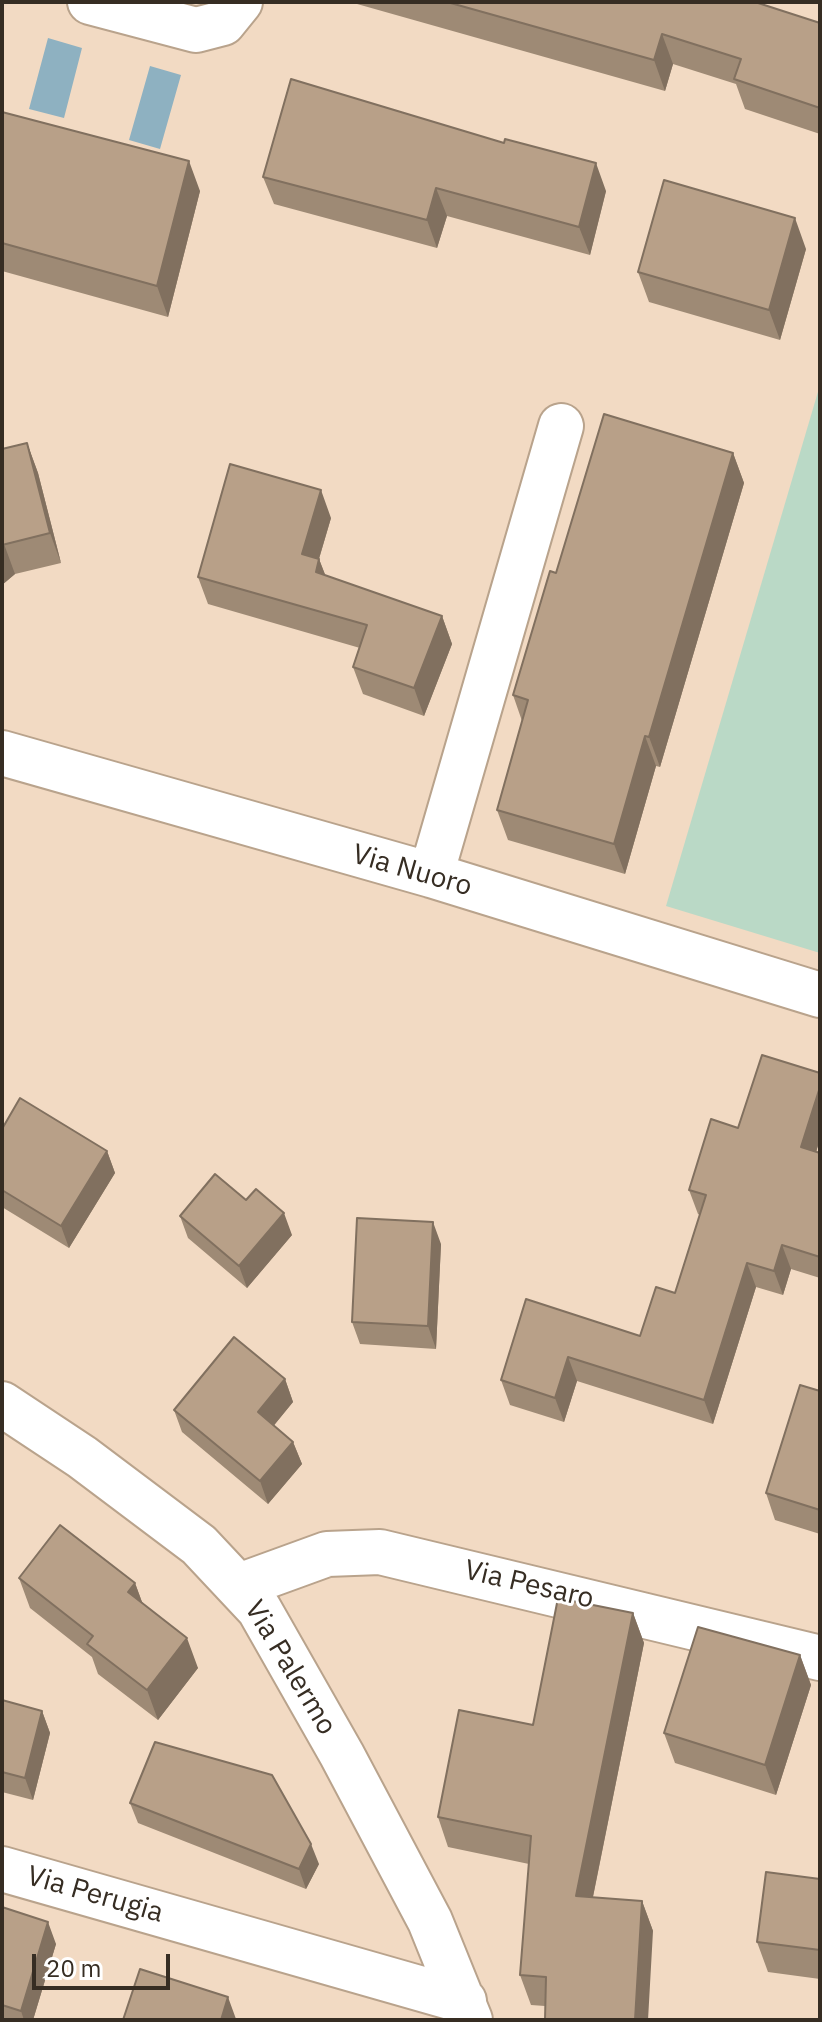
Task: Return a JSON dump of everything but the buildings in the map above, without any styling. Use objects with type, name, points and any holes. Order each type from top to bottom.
[{"type":"street","points":[[90,2],[196,30],[223,23],[240,2]]},
{"type":"street","points":[[431,875],[561,426]]},
{"type":"street","name":"Via Nuoro","points":[[2,753],[431,875],[820,995]]},
{"type":"street","name":"Via Palermo","points":[[2,1404],[82,1457],[199,1545],[239,1586],[274,1633],[342,1755],[430,1921],[467,2010]]},
{"type":"street","name":"Via Pesaro","points":[[239,1586],[327,1554],[380,1552],[820,1658]]},
{"type":"street","name":"Via Perugia","points":[[2,1869],[467,2010]]},
{"type":"green space","points":[[820,385],[820,953],[666,906]]},
{"type":"water","points":[[48,38],[82,48],[64,118],[29,109]]},
{"type":"water","points":[[150,66],[181,75],[160,149],[129,140]]}]
